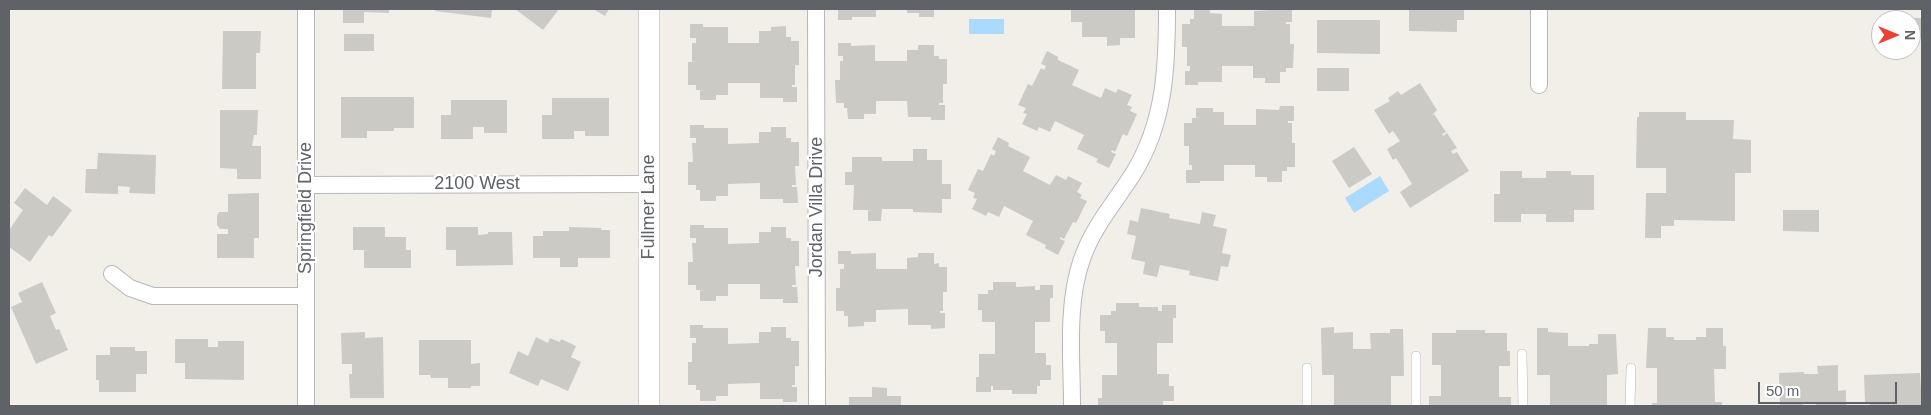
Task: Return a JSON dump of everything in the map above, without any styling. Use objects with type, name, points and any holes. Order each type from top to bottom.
[{"type":"street","name":"Springfield Drive","points":[[306,9],[306,406]]},
{"type":"street","name":"Fullmer Lane","points":[[649,9],[649,406]]},
{"type":"street","name":"Jordan Villa Drive","points":[[816,9],[817,406]]},
{"type":"street","points":[[1072,406],[1073,308],[1076,282],[1087,246],[1097,226],[1144,154],[1157,117],[1163,92],[1166,64],[1166,9]]},
{"type":"street","points":[[1539,9],[1539,85]]},
{"type":"street","name":"2100 West","points":[[306,185],[649,184]]},
{"type":"street","points":[[112,274],[130,288],[153,296],[306,296]]},
{"type":"lane","points":[[1522,354],[1523,406]]},
{"type":"lane","points":[[1416,356],[1416,406]]},
{"type":"lane","points":[[1307,368],[1307,406]]},
{"type":"lane","points":[[1630,406],[1631,368]]},
{"type":"water","points":[[969,19],[1004,19],[1004,34],[969,34]]},
{"type":"water","points":[[1380,176],[1389,191],[1354,213],[1345,198]]},
{"type":"building","points":[[343,9],[389,9],[389,13],[364,12],[364,23],[343,23]]},
{"type":"building","points":[[436,9],[492,9],[491,18],[435,11]]},
{"type":"building","points":[[515,9],[559,9],[543,30]]},
{"type":"building","points":[[593,9],[609,9],[605,16]]},
{"type":"building","points":[[838,9],[876,9],[876,17],[852,17],[852,20],[838,20]]},
{"type":"building","points":[[907,9],[934,9],[934,17],[919,17],[919,13],[907,13]]},
{"type":"building","points":[[1071,9],[1135,9],[1135,38],[1120,38],[1120,45],[1107,46],[1107,37],[1082,37],[1082,22],[1071,22]]},
{"type":"building","points":[[1194,9],[1210,9],[1210,13],[1222,14],[1222,26],[1254,26],[1254,11],[1292,9],[1292,22],[1286,22],[1286,24],[1290,24],[1290,44],[1294,44],[1293,68],[1286,68],[1286,72],[1280,72],[1280,83],[1265,83],[1265,78],[1253,78],[1253,66],[1222,66],[1222,82],[1198,82],[1198,85],[1185,85],[1185,71],[1190,71],[1190,66],[1187,66],[1187,47],[1182,47],[1182,24],[1190,24],[1190,19],[1194,19]]},
{"type":"building","points":[[1409,9],[1464,9],[1464,20],[1457,20],[1457,32],[1409,31]]},
{"type":"building","points":[[1921,18],[1922,18],[1921,37]]},
{"type":"building","points":[[1317,20],[1380,20],[1380,54],[1317,53]]},
{"type":"building","points":[[690,24],[703,24],[703,27],[728,27],[728,43],[759,43],[759,31],[771,31],[771,27],[786,26],[786,37],[791,37],[791,41],[799,41],[799,65],[795,65],[795,85],[792,85],[792,87],[797,87],[797,102],[783,102],[783,98],[760,98],[760,83],[728,83],[728,95],[716,95],[716,100],[700,100],[700,90],[696,90],[696,85],[688,85],[688,62],[692,62],[692,43],[696,43],[696,38],[690,38]]},
{"type":"building","points":[[223,31],[261,31],[260,53],[256,53],[256,89],[222,89]]},
{"type":"building","points":[[344,34],[374,34],[374,51],[344,51]]},
{"type":"building","points":[[838,43],[851,43],[851,46],[875,45],[875,61],[907,61],[907,50],[918,50],[918,45],[934,45],[934,56],[939,56],[939,59],[947,59],[947,84],[943,84],[943,103],[939,103],[939,105],[945,105],[945,120],[931,120],[931,117],[908,117],[907,101],[876,101],[876,114],[864,114],[864,119],[848,119],[847,108],[844,108],[844,103],[836,103],[835,80],[840,80],[840,61],[843,61],[843,56],[838,56]]},
{"type":"building","points":[[1047,51],[1058,57],[1058,60],[1079,70],[1072,85],[1101,98],[1105,88],[1116,93],[1118,89],[1132,95],[1127,105],[1132,107],[1130,111],[1137,114],[1127,136],[1123,134],[1115,152],[1112,150],[1111,152],[1116,154],[1109,168],[1096,162],[1098,159],[1077,149],[1084,135],[1055,121],[1050,132],[1039,127],[1037,131],[1022,124],[1027,114],[1023,113],[1026,108],[1018,105],[1028,84],[1032,86],[1041,68],[1044,70],[1046,66],[1041,64]]},
{"type":"building","points":[[1317,68],[1349,68],[1349,91],[1317,91]]},
{"type":"building","points":[[1420,83],[1437,110],[1431,116],[1434,114],[1446,132],[1442,134],[1443,136],[1447,133],[1457,148],[1451,151],[1453,154],[1457,152],[1469,171],[1410,208],[1400,192],[1412,184],[1396,158],[1393,160],[1387,149],[1400,141],[1393,131],[1389,134],[1374,110],[1390,101],[1388,98],[1398,91],[1401,95]]},
{"type":"building","points":[[341,97],[414,97],[414,128],[394,128],[394,131],[367,131],[367,138],[341,138]]},
{"type":"building","points":[[552,98],[609,98],[609,136],[585,136],[585,131],[574,131],[574,139],[542,139],[542,115],[552,115]]},
{"type":"building","points":[[451,100],[507,100],[507,133],[484,133],[484,127],[473,127],[473,139],[441,139],[441,115],[451,115]]},
{"type":"building","points":[[1280,106],[1294,106],[1294,121],[1288,121],[1288,123],[1292,123],[1292,143],[1295,143],[1295,167],[1287,167],[1287,171],[1282,171],[1282,182],[1267,182],[1267,177],[1255,177],[1255,165],[1224,165],[1224,181],[1186,183],[1186,170],[1192,170],[1192,165],[1189,165],[1189,146],[1184,146],[1184,123],[1192,123],[1192,118],[1196,118],[1196,108],[1213,108],[1213,112],[1224,112],[1224,125],[1256,125],[1256,109],[1279,110]]},
{"type":"building","points":[[220,110],[258,110],[257,135],[254,135],[252,146],[261,146],[261,179],[237,179],[237,169],[220,168]]},
{"type":"building","points":[[1639,112],[1686,112],[1686,120],[1734,120],[1733,139],[1751,140],[1751,173],[1735,173],[1735,221],[1674,220],[1674,226],[1661,226],[1661,238],[1645,238],[1646,193],[1666,193],[1666,168],[1636,168],[1637,117],[1639,117]]},
{"type":"building","points":[[690,125],[704,125],[704,128],[728,128],[728,144],[759,143],[759,132],[771,132],[771,127],[786,127],[786,138],[791,138],[791,142],[799,142],[799,166],[795,166],[796,185],[792,185],[792,187],[797,187],[798,203],[783,203],[783,199],[760,199],[760,183],[728,184],[728,196],[716,196],[716,201],[700,201],[700,190],[696,190],[696,185],[688,185],[688,162],[693,162],[692,143],[696,143],[696,138],[690,138]]},
{"type":"building","points":[[998,137],[1009,143],[1008,146],[1030,157],[1023,171],[1050,185],[1056,175],[1066,180],[1068,176],[1082,183],[1077,192],[1082,195],[1080,198],[1087,201],[1076,223],[1073,222],[1064,239],[1060,237],[1060,239],[1065,241],[1058,255],[1045,248],[1046,245],[1026,235],[1033,221],[1004,206],[999,217],[988,212],[986,216],[972,209],[977,199],[973,198],[975,193],[968,190],[978,169],[983,171],[991,154],[994,156],[996,151],[992,149]]},
{"type":"building","points":[[1354,147],[1372,174],[1349,188],[1332,161]]},
{"type":"building","points":[[913,149],[927,149],[927,160],[942,160],[942,184],[951,184],[951,199],[942,199],[942,213],[913,212],[913,209],[882,209],[881,221],[868,221],[868,210],[853,210],[854,185],[845,185],[845,172],[852,172],[852,157],[882,157],[882,161],[913,161]]},
{"type":"building","points":[[98,153],[156,155],[155,194],[129,193],[130,187],[118,186],[118,194],[85,193],[86,169],[97,169]]},
{"type":"building","points":[[1500,171],[1522,171],[1522,178],[1546,178],[1546,171],[1571,171],[1571,175],[1594,175],[1594,210],[1574,210],[1574,222],[1546,222],[1546,214],[1521,214],[1521,222],[1494,222],[1494,194],[1500,194]]},
{"type":"building","points":[[25,188],[47,205],[53,196],[72,210],[52,237],[49,235],[30,262],[9,247],[9,230],[23,210],[14,203]]},
{"type":"building","points":[[259,193],[259,238],[254,238],[254,258],[217,258],[217,234],[228,234],[228,229],[220,229],[217,225],[217,216],[219,212],[228,212],[228,194]]},
{"type":"building","points":[[1141,208],[1170,214],[1169,218],[1200,224],[1202,212],[1216,215],[1213,226],[1227,229],[1222,253],[1231,255],[1228,267],[1221,266],[1218,281],[1189,275],[1190,271],[1160,265],[1157,277],[1143,274],[1145,262],[1131,259],[1136,236],[1127,234],[1130,220],[1138,222]]},
{"type":"building","points":[[1783,210],[1819,210],[1819,232],[1783,231]]},
{"type":"building","points":[[690,225],[704,225],[704,228],[728,228],[728,244],[759,243],[759,232],[771,232],[771,227],[786,227],[786,238],[791,238],[791,241],[799,241],[799,266],[795,266],[796,285],[792,285],[792,287],[797,287],[798,303],[783,303],[783,299],[760,299],[760,284],[728,284],[728,296],[716,296],[716,301],[700,301],[700,290],[696,290],[696,285],[688,285],[688,262],[693,262],[692,243],[696,243],[696,238],[690,238]]},
{"type":"building","points":[[353,227],[385,227],[385,237],[406,237],[406,250],[411,250],[411,268],[364,268],[364,250],[353,250]]},
{"type":"building","points":[[446,227],[478,227],[478,235],[488,234],[488,232],[512,232],[513,265],[456,266],[456,250],[446,250]]},
{"type":"building","points":[[569,227],[610,230],[610,258],[578,258],[578,267],[560,267],[560,258],[533,258],[533,236],[543,236],[543,231],[569,231]]},
{"type":"building","points":[[838,251],[851,251],[851,254],[876,253],[876,269],[907,269],[907,258],[918,257],[918,253],[934,253],[934,264],[939,263],[939,267],[947,267],[947,292],[943,292],[943,311],[940,311],[940,313],[945,313],[945,328],[931,329],[931,325],[908,325],[908,309],[876,310],[876,322],[864,322],[864,326],[848,327],[848,316],[844,316],[844,311],[836,311],[836,288],[840,288],[840,269],[844,269],[844,264],[838,264]]},
{"type":"building","points":[[42,282],[56,313],[50,316],[56,330],[59,329],[68,350],[36,364],[11,307],[22,302],[18,293]]},
{"type":"building","points":[[993,282],[1016,282],[1016,287],[1035,286],[1035,290],[1040,290],[1040,285],[1053,285],[1053,298],[1050,298],[1050,322],[1035,322],[1035,353],[1046,353],[1046,365],[1051,365],[1051,380],[1040,380],[1040,386],[1037,386],[1037,394],[1012,394],[1012,390],[993,390],[993,386],[991,386],[991,392],[976,392],[976,377],[979,377],[979,354],[995,354],[995,322],[982,322],[982,310],[978,310],[978,294],[988,294],[988,290],[993,290]]},
{"type":"building","points":[[1116,303],[1139,303],[1139,307],[1158,307],[1158,311],[1162,311],[1162,305],[1176,305],[1176,318],[1173,318],[1173,343],[1157,343],[1157,374],[1169,374],[1169,386],[1174,386],[1174,401],[1163,401],[1163,406],[1098,406],[1098,398],[1102,398],[1102,375],[1117,375],[1117,343],[1105,343],[1105,331],[1100,331],[1100,315],[1111,315],[1111,311],[1116,311]]},
{"type":"building","points":[[690,325],[703,325],[703,328],[728,328],[728,344],[759,343],[759,332],[771,332],[771,327],[786,327],[786,338],[791,338],[791,341],[799,341],[799,366],[795,366],[795,385],[792,385],[792,387],[797,387],[797,402],[783,402],[783,399],[760,399],[760,383],[728,384],[728,396],[716,396],[716,401],[700,401],[700,390],[696,390],[696,385],[688,385],[688,362],[692,362],[692,343],[696,343],[696,338],[690,338]]},
{"type":"building","points":[[1334,327],[1334,333],[1353,332],[1353,349],[1371,349],[1370,333],[1390,333],[1390,329],[1403,329],[1404,376],[1391,376],[1391,406],[1334,406],[1334,375],[1322,375],[1321,328]]},
{"type":"building","points":[[1537,328],[1548,328],[1548,332],[1568,333],[1568,346],[1598,344],[1598,334],[1616,334],[1618,374],[1607,375],[1607,406],[1550,406],[1550,375],[1537,375]]},
{"type":"building","points":[[1648,328],[1666,328],[1666,337],[1674,337],[1674,340],[1696,340],[1696,337],[1706,337],[1706,328],[1723,328],[1723,346],[1726,346],[1726,369],[1714,369],[1715,402],[1722,402],[1722,406],[1652,406],[1652,403],[1657,403],[1657,368],[1646,368]]},
{"type":"building","points":[[1456,330],[1485,330],[1485,333],[1507,333],[1507,351],[1510,351],[1510,366],[1499,366],[1499,397],[1511,397],[1511,406],[1429,406],[1429,396],[1441,396],[1441,365],[1432,365],[1432,333],[1456,333]]},
{"type":"building","points":[[365,332],[365,338],[383,337],[384,398],[350,398],[349,374],[352,374],[352,364],[342,364],[341,333]]},
{"type":"building","points":[[536,337],[548,343],[550,338],[560,342],[561,339],[576,346],[571,357],[581,362],[568,391],[541,379],[538,386],[509,373],[518,351],[528,356]]},
{"type":"building","points":[[175,339],[208,339],[208,347],[218,347],[218,341],[244,341],[244,380],[185,379],[185,363],[175,363]]},
{"type":"building","points":[[419,340],[471,340],[471,364],[480,363],[480,386],[448,388],[448,378],[431,378],[430,375],[419,375]]},
{"type":"building","points":[[110,347],[135,347],[135,351],[147,351],[147,374],[136,374],[136,392],[99,392],[99,380],[96,380],[96,355],[110,355]]},
{"type":"building","points":[[1838,365],[1838,391],[1846,390],[1846,406],[1816,406],[1816,402],[1803,403],[1803,406],[1780,406],[1779,373],[1804,372],[1804,374],[1818,374],[1817,366]]},
{"type":"building","points":[[1920,373],[1922,406],[1870,406],[1870,402],[1865,402],[1864,375]]},
{"type":"building","points":[[872,387],[887,388],[887,396],[901,396],[901,406],[849,406],[849,397],[872,397]]}]
